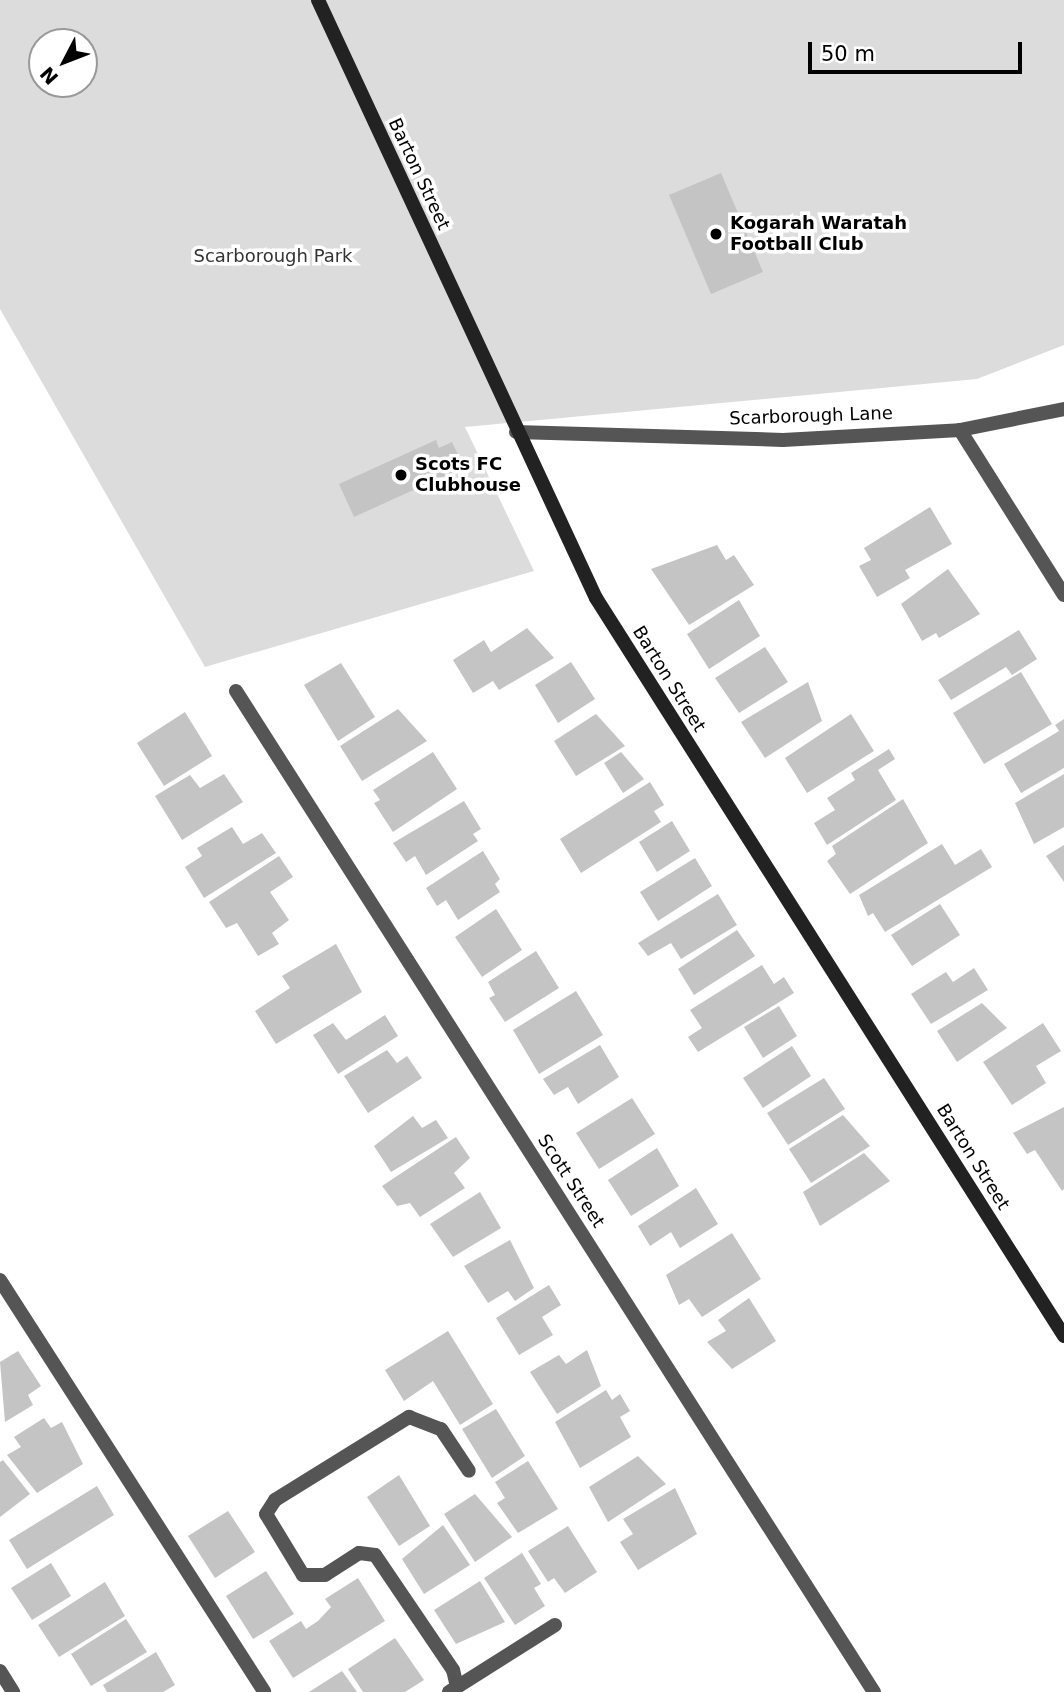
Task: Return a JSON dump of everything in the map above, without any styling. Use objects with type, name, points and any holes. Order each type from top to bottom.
[{"type":"street","name":"Barton Street","points":[[318,0],[516,432],[596,598],[1064,1336]]},
{"type":"street","name":"Scarborough Lane","points":[[516,432],[783,440],[960,430],[1064,409]]},
{"type":"street","points":[[960,430],[1064,595]]},
{"type":"street","name":"Scott Street","points":[[236,691],[874,1692]]},
{"type":"street","points":[[0,1280],[264,1692]]},
{"type":"street","points":[[453,1689],[453,1670],[375,1555],[359,1553],[325,1575],[303,1575],[266,1514],[275,1500],[409,1417],[441,1429],[469,1471]]},
{"type":"street","points":[[453,1689],[555,1625]]},
{"type":"street","points":[[0,1671],[13,1692]]},
{"type":"green space","name":"Scarborough Park","points":[[0,0],[1064,0],[1064,345],[977,379],[465,427],[534,571],[205,667],[0,309]]},
{"type":"building","name":"Kogarah Waratah Football Club","points":[[721,173],[763,272],[711,294],[669,195]]},
{"type":"building","name":"Scots FC Clubhouse","points":[[436,440],[439,448],[452,442],[464,467],[354,517],[339,484]]},
{"type":"building","points":[[930,507],[952,544],[905,570],[910,578],[877,597],[859,566],[871,560],[864,548]]},
{"type":"building","points":[[717,545],[726,560],[734,555],[754,585],[689,625],[651,569]]},
{"type":"building","points":[[948,569],[980,614],[939,638],[936,633],[922,641],[901,604]]},
{"type":"building","points":[[739,600],[760,636],[709,669],[687,634]]},
{"type":"building","points":[[527,628],[554,658],[499,690],[493,681],[473,693],[453,660],[484,640],[491,652]]},
{"type":"building","points":[[1019,630],[1037,659],[1012,675],[1006,667],[951,700],[938,680]]},
{"type":"building","points":[[765,647],[788,682],[739,713],[715,678]]},
{"type":"building","points":[[571,662],[595,699],[558,723],[535,685]]},
{"type":"building","points":[[341,663],[375,717],[338,741],[304,685]]},
{"type":"building","points":[[1021,672],[1052,724],[984,764],[953,713]]},
{"type":"building","points":[[808,682],[822,721],[765,758],[741,722]]},
{"type":"building","points":[[398,709],[427,741],[362,781],[340,746]]},
{"type":"building","points":[[185,712],[212,756],[164,786],[137,743]]},
{"type":"building","points":[[596,714],[625,746],[576,776],[554,741]]},
{"type":"building","points":[[851,714],[874,751],[807,793],[785,758]]},
{"type":"building","points":[[1064,719],[1064,768],[1021,793],[1004,764],[1059,731],[1055,725]]},
{"type":"building","points":[[889,749],[895,759],[878,770],[896,800],[827,845],[814,823],[835,810],[827,798],[855,780],[851,773]]},
{"type":"building","points":[[433,752],[457,789],[393,832],[374,803],[380,800],[373,790]]},
{"type":"building","points":[[621,752],[644,779],[623,793],[604,763]]},
{"type":"building","points":[[224,774],[243,802],[182,840],[155,796],[190,775],[200,788]]},
{"type":"building","points":[[1064,774],[1064,827],[1034,844],[1015,803]]},
{"type":"building","points":[[650,782],[664,805],[654,811],[661,822],[581,873],[560,839]]},
{"type":"building","points":[[903,799],[928,843],[850,894],[827,861],[836,854],[832,846]]},
{"type":"building","points":[[464,801],[481,829],[473,834],[478,841],[426,875],[415,856],[406,862],[393,843]]},
{"type":"building","points":[[672,821],[690,851],[657,872],[639,842]]},
{"type":"building","points":[[232,827],[243,844],[262,833],[276,853],[204,898],[185,867],[202,856],[197,848]]},
{"type":"building","points":[[942,844],[955,865],[981,849],[992,867],[885,932],[873,913],[868,916],[859,895]]},
{"type":"building","points":[[1064,845],[1064,882],[1046,856]]},
{"type":"building","points":[[483,851],[500,879],[495,884],[500,892],[458,920],[446,900],[437,906],[426,888]]},
{"type":"building","points":[[279,856],[293,877],[270,892],[289,920],[272,933],[279,944],[258,956],[237,923],[226,928],[209,902]]},
{"type":"building","points":[[695,858],[712,886],[658,921],[640,892]]},
{"type":"building","points":[[718,894],[737,925],[681,959],[671,943],[648,956],[638,943]]},
{"type":"building","points":[[940,904],[960,935],[912,966],[891,935]]},
{"type":"building","points":[[496,909],[522,950],[482,977],[455,937]]},
{"type":"building","points":[[737,930],[755,956],[694,995],[678,969]]},
{"type":"building","points":[[336,944],[362,992],[276,1044],[255,1011],[290,988],[282,976]]},
{"type":"building","points":[[536,951],[559,988],[505,1022],[489,998],[495,995],[488,982]]},
{"type":"building","points":[[762,965],[774,984],[784,977],[794,993],[698,1052],[688,1037],[702,1028],[690,1010]]},
{"type":"building","points":[[974,968],[988,990],[931,1024],[911,994],[946,972],[953,982]]},
{"type":"building","points":[[576,991],[603,1035],[539,1074],[513,1030]]},
{"type":"building","points":[[982,1003],[1007,1028],[957,1062],[937,1031]]},
{"type":"building","points":[[779,1006],[797,1036],[763,1058],[744,1027]]},
{"type":"building","points":[[385,1015],[398,1036],[338,1074],[313,1035],[333,1023],[346,1040]]},
{"type":"building","points":[[1043,1023],[1061,1051],[1036,1066],[1046,1083],[1012,1105],[983,1062]]},
{"type":"building","points":[[600,1045],[619,1077],[578,1104],[568,1087],[554,1095],[543,1079]]},
{"type":"building","points":[[792,1046],[811,1076],[763,1108],[743,1078]]},
{"type":"building","points":[[387,1050],[397,1063],[407,1056],[422,1078],[368,1113],[344,1076]]},
{"type":"building","points":[[824,1078],[845,1109],[788,1145],[767,1113]]},
{"type":"building","points":[[632,1098],[655,1134],[599,1169],[576,1133]]},
{"type":"building","points":[[1064,1107],[1062,1191],[1035,1150],[1027,1154],[1013,1133]]},
{"type":"building","points":[[843,1115],[870,1146],[811,1183],[789,1149]]},
{"type":"building","points":[[413,1116],[422,1128],[436,1120],[448,1138],[391,1172],[374,1146]]},
{"type":"building","points":[[456,1137],[470,1158],[454,1173],[465,1188],[420,1217],[410,1203],[397,1206],[382,1186]]},
{"type":"building","points":[[657,1148],[679,1186],[631,1216],[608,1180]]},
{"type":"building","points":[[864,1153],[890,1181],[820,1226],[803,1192]]},
{"type":"building","points":[[696,1188],[718,1224],[680,1248],[671,1232],[650,1246],[638,1226]]},
{"type":"building","points":[[480,1192],[501,1228],[453,1257],[430,1224]]},
{"type":"building","points":[[732,1233],[761,1279],[702,1317],[689,1299],[679,1305],[666,1275]]},
{"type":"building","points":[[510,1240],[534,1288],[515,1301],[508,1291],[488,1303],[464,1266]]},
{"type":"building","points":[[549,1285],[561,1305],[542,1317],[553,1335],[519,1355],[496,1318]]},
{"type":"building","points":[[749,1298],[776,1341],[732,1369],[707,1342],[726,1331],[718,1320]]},
{"type":"building","points":[[448,1331],[493,1404],[460,1425],[433,1381],[404,1401],[385,1370]]},
{"type":"building","points":[[587,1350],[601,1386],[557,1414],[530,1372],[559,1355],[566,1364]]},
{"type":"building","points":[[18,1351],[41,1386],[28,1395],[33,1405],[5,1422],[0,1362]]},
{"type":"building","points":[[606,1390],[612,1400],[620,1394],[630,1411],[620,1417],[631,1437],[580,1468],[555,1422]]},
{"type":"building","points":[[496,1409],[525,1456],[492,1478],[462,1429]]},
{"type":"building","points":[[44,1418],[51,1428],[62,1422],[83,1464],[37,1493],[7,1455],[21,1447],[14,1437]]},
{"type":"building","points":[[638,1456],[666,1484],[608,1522],[589,1487]]},
{"type":"building","points":[[3,1460],[30,1494],[0,1517],[0,1462]]},
{"type":"building","points":[[528,1461],[558,1509],[518,1533],[497,1503],[505,1498],[495,1482]]},
{"type":"building","points":[[399,1475],[430,1526],[399,1546],[367,1497]]},
{"type":"building","points":[[97,1486],[114,1515],[27,1569],[9,1540]]},
{"type":"building","points":[[675,1488],[697,1534],[638,1570],[620,1542],[633,1534],[623,1519]]},
{"type":"building","points":[[475,1494],[512,1537],[475,1562],[444,1514]]},
{"type":"building","points":[[228,1511],[255,1552],[215,1578],[188,1536]]},
{"type":"building","points":[[443,1525],[470,1565],[424,1594],[402,1559]]},
{"type":"building","points":[[568,1526],[597,1572],[565,1593],[554,1578],[548,1582],[528,1551]]},
{"type":"building","points":[[522,1553],[541,1584],[534,1588],[545,1606],[515,1625],[484,1578]]},
{"type":"building","points":[[51,1563],[71,1596],[32,1620],[11,1588]]},
{"type":"building","points":[[266,1571],[294,1614],[253,1639],[226,1596]]},
{"type":"building","points":[[358,1578],[385,1621],[293,1678],[269,1641],[301,1621],[306,1629],[318,1621],[331,1607],[325,1599]]},
{"type":"building","points":[[480,1581],[505,1622],[456,1644],[434,1610]]},
{"type":"building","points":[[105,1582],[125,1616],[59,1657],[38,1625]]},
{"type":"building","points":[[126,1619],[147,1652],[91,1686],[71,1654]]},
{"type":"building","points":[[395,1638],[424,1680],[405,1692],[363,1692],[348,1669]]},
{"type":"building","points":[[156,1652],[175,1685],[163,1692],[107,1692],[103,1685]]},
{"type":"building","points":[[342,1671],[357,1692],[309,1692]]},
{"type":"place","name":"Kogarah Waratah Football Club","points":[[716,234]]},
{"type":"place","name":"Scots FC Clubhouse","points":[[401,475]]}]
